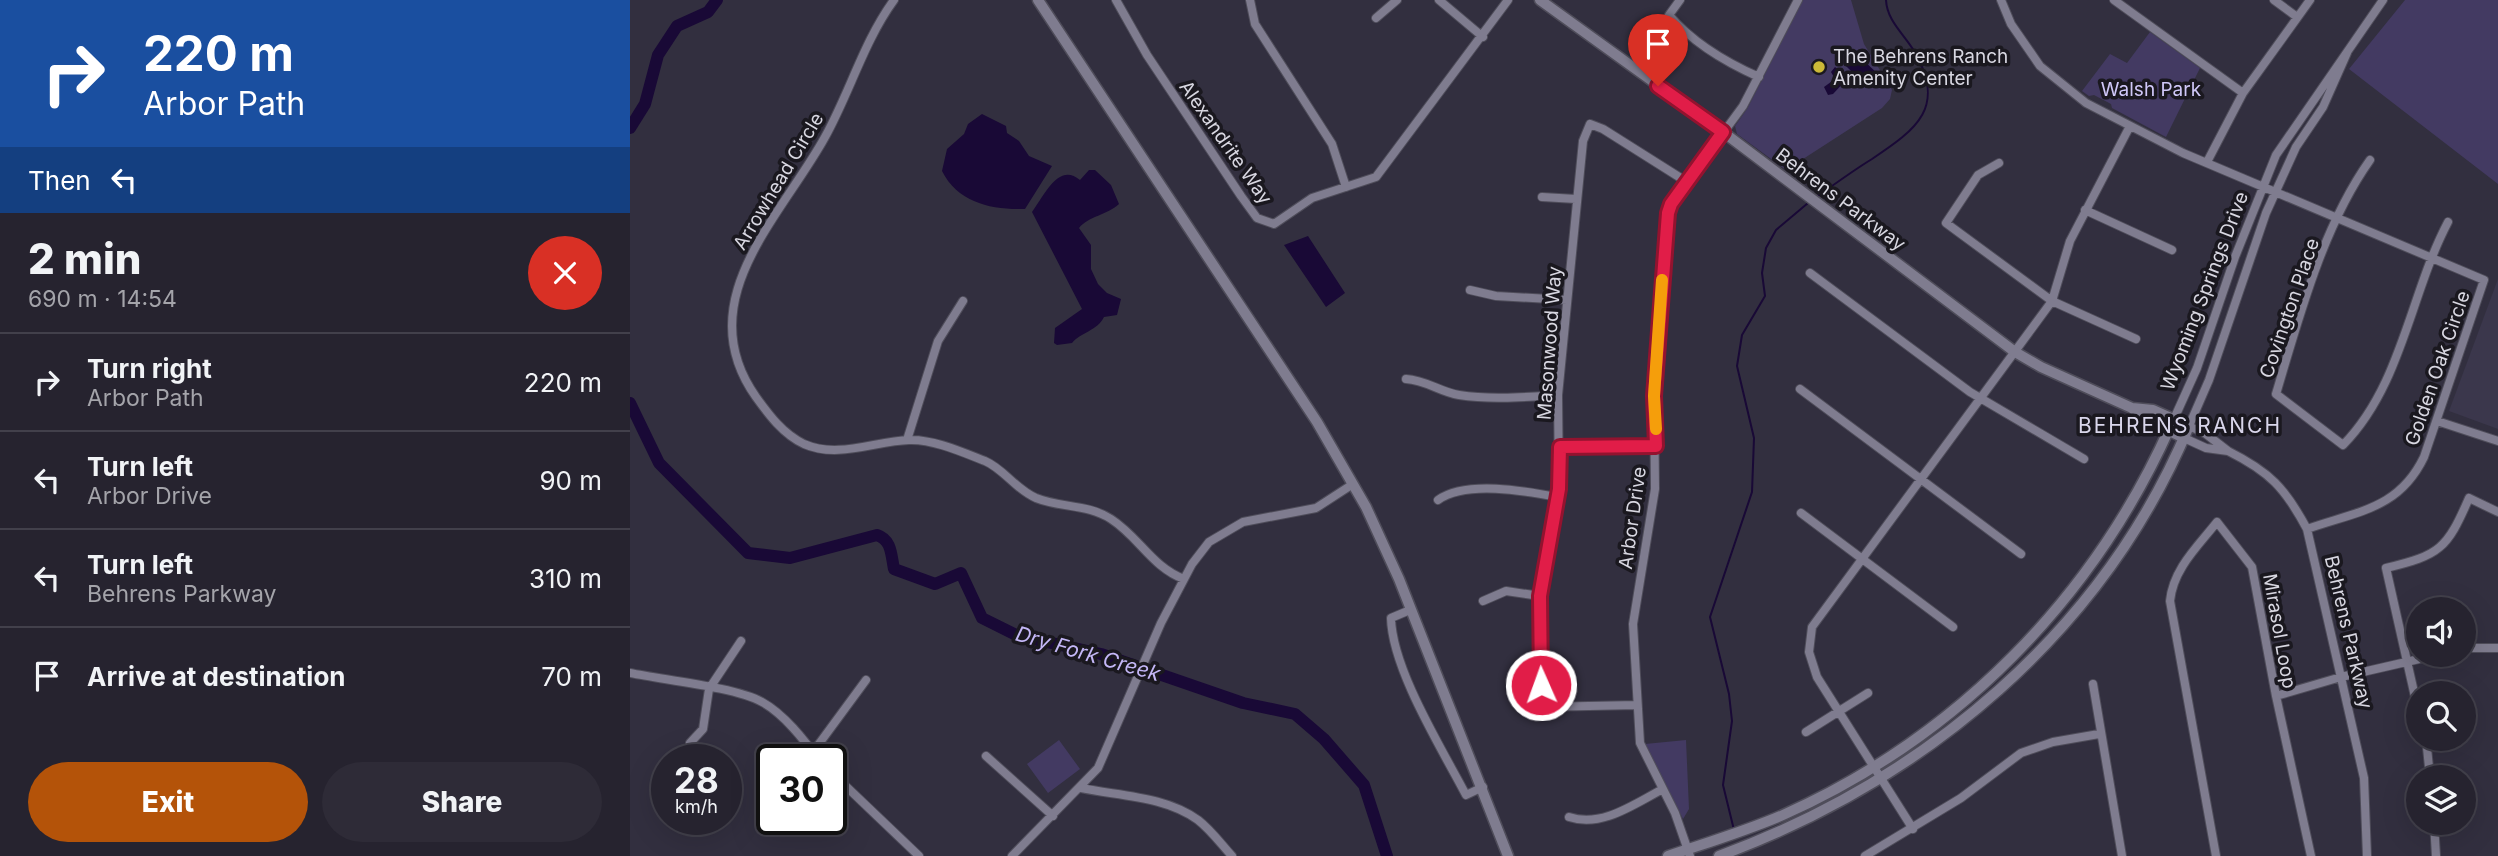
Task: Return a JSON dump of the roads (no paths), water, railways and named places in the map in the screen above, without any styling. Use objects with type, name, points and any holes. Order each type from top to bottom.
[{"type":"street","name":"Arrowhead Circle","points":[[894,0],[819,148],[757,240],[736,298],[732,339],[736,363],[744,380],[770,416],[795,439],[825,449],[869,447],[907,440],[937,444],[985,461],[1021,490],[1037,498],[1098,512],[1115,522],[1158,565],[1184,579]]},
{"type":"street","points":[[1038,0],[1317,422],[1353,484],[1399,579],[1508,856]]},
{"type":"street","name":"Alexandrite Way","points":[[1116,0],[1147,55],[1257,218],[1274,224],[1311,198],[1376,177],[1508,0]]},
{"type":"street","points":[[1250,0],[1255,24],[1332,144],[1346,187]]},
{"type":"street","points":[[1376,18],[1397,0]]},
{"type":"street","points":[[1440,0],[1483,37]]},
{"type":"street","name":"Behrens Parkway","points":[[1540,0],[1723,132],[2015,352],[2041,367],[2132,408],[2144,419],[2168,431],[2212,450],[2228,451]]},
{"type":"street","points":[[1680,0],[1669,15],[1684,32],[1729,64],[1759,76]]},
{"type":"street","name":"Arbor Drive","points":[[1689,853],[1663,789],[1640,743],[1637,705],[1634,608],[1654,501],[1654,396],[1666,226],[1671,204],[1743,106],[1798,0]]},
{"type":"street","name":"Golden Oak Circle","points":[[2001,0],[2026,47],[2053,79],[2087,103],[2207,162],[2484,279],[2437,421],[2416,474],[2398,494],[2387,500],[2307,529]]},
{"type":"street","points":[[2114,0],[2244,93]]},
{"type":"street","points":[[2274,0],[2298,18]]},
{"type":"street","points":[[2207,162],[2244,93],[2310,0]]},
{"type":"street","name":"Wyoming Springs Drive","points":[[1668,856],[1689,853],[1712,841],[1759,825],[1873,768],[1911,744],[1989,681],[2074,589],[2140,491],[2197,368],[2263,184],[2293,126],[2383,0]]},
{"type":"street","name":"Wyoming Springs Drive","points":[[1719,856],[1766,839],[1881,780],[1951,733],[1988,702],[2058,631],[2090,592],[2143,516],[2184,438],[2276,190],[2296,147],[2323,107],[2347,53]]},
{"type":"street","name":"Masonwood Way","points":[[1637,705],[1541,707],[1540,596],[1557,497],[1560,447],[1558,395],[1576,199],[1583,141],[1590,124],[1687,182]]},
{"type":"street","points":[[1913,829],[1811,664],[1810,635],[1816,620],[2052,300],[2070,241],[2130,126]]},
{"type":"street","name":"Covington Place","points":[[2370,160],[2338,216],[2294,332],[2276,394],[2343,445],[2381,396],[2430,256],[2448,222]]},
{"type":"street","points":[[1998,163],[1978,175],[1946,223],[2052,300],[2136,339]]},
{"type":"street","points":[[1542,197],[1576,199]]},
{"type":"street","points":[[2085,210],[2172,250]]},
{"type":"street","points":[[1810,273],[1980,400],[2084,459]]},
{"type":"street","points":[[1470,290],[1496,296],[1567,300]]},
{"type":"street","points":[[907,440],[938,341],[963,301]]},
{"type":"street","points":[[1406,379],[1420,380],[1454,394],[1471,397],[1558,395]]},
{"type":"street","points":[[1800,389],[2021,554]]},
{"type":"street","name":"Behrens Parkway","points":[[2132,408],[2146,408],[2207,434],[2228,451],[2261,468],[2289,495],[2307,529],[2364,778],[2367,856]]},
{"type":"street","points":[[2437,421],[2498,441]]},
{"type":"street","points":[[1560,447],[1656,446]]},
{"type":"street","points":[[1012,856],[1081,788],[1104,757],[1158,631],[1184,579],[1209,542],[1227,528],[1253,519],[1316,508],[1353,484]]},
{"type":"street","points":[[1438,499],[1453,491],[1466,490],[1520,491],[1557,497]]},
{"type":"street","points":[[2406,659],[2386,568],[2434,554],[2454,533],[2469,498],[2498,512]]},
{"type":"street","points":[[1801,513],[1953,627]]},
{"type":"street","name":"Mirasol Loop","points":[[2216,856],[2170,601],[2172,583],[2217,522],[2252,567],[2276,696],[2311,856]]},
{"type":"street","points":[[1483,601],[1506,591],[1540,596]]},
{"type":"street","points":[[1410,610],[1391,618],[1391,629],[1405,671],[1466,794],[1483,787]]},
{"type":"street","points":[[690,743],[703,729],[709,688],[741,641]]},
{"type":"street","points":[[2476,648],[2498,649]]},
{"type":"street","points":[[2276,696],[2341,677],[2406,664]]},
{"type":"street","points":[[630,673],[709,688],[762,702],[780,716],[805,744]]},
{"type":"street","points":[[824,744],[866,680]]},
{"type":"street","points":[[2093,684],[2099,734],[2122,856]]},
{"type":"street","points":[[1806,732],[1868,693]]},
{"type":"street","points":[[1865,856],[1961,799],[2021,753],[2053,742],[2099,734]]},
{"type":"street","points":[[986,756],[1053,816]]},
{"type":"street","points":[[847,788],[915,855]]},
{"type":"street","points":[[1081,788],[1154,801],[1188,813],[1207,828],[1232,856]]},
{"type":"street","points":[[1569,817],[1582,822],[1610,816],[1663,789]]},
{"type":"street","points":[[2435,835],[2436,856]]},
{"type":"waterway","name":"Dry Fork Creek","points":[[630,128],[645,104],[658,55],[677,26],[708,12],[717,0]]},
{"type":"waterway","points":[[1818,196],[1902,137],[1922,115],[1927,102],[1928,87],[1924,70],[1889,14],[1886,0]]},
{"type":"waterway","points":[[1734,830],[1723,785],[1732,721],[1729,694],[1710,617],[1752,492],[1754,438],[1737,366],[1742,335],[1765,296],[1762,273],[1766,248],[1776,230],[1808,203]]},
{"type":"waterway","name":"Dry Fork Creek","points":[[630,403],[659,463],[748,553],[790,558],[877,535],[886,540],[894,569],[935,584],[961,573],[982,618],[1016,635],[1101,654],[1243,703],[1295,714],[1324,739],[1364,785],[1387,856]]},
{"type":"place","name":"The Behrens Ranch Amenity Center","points":[[1819,67]]},
{"type":"district","name":"BEHRENS RANCH","points":[[2180,426]]},
{"type":"park label","name":"Walsh Park","points":[[2151,89]]}]
